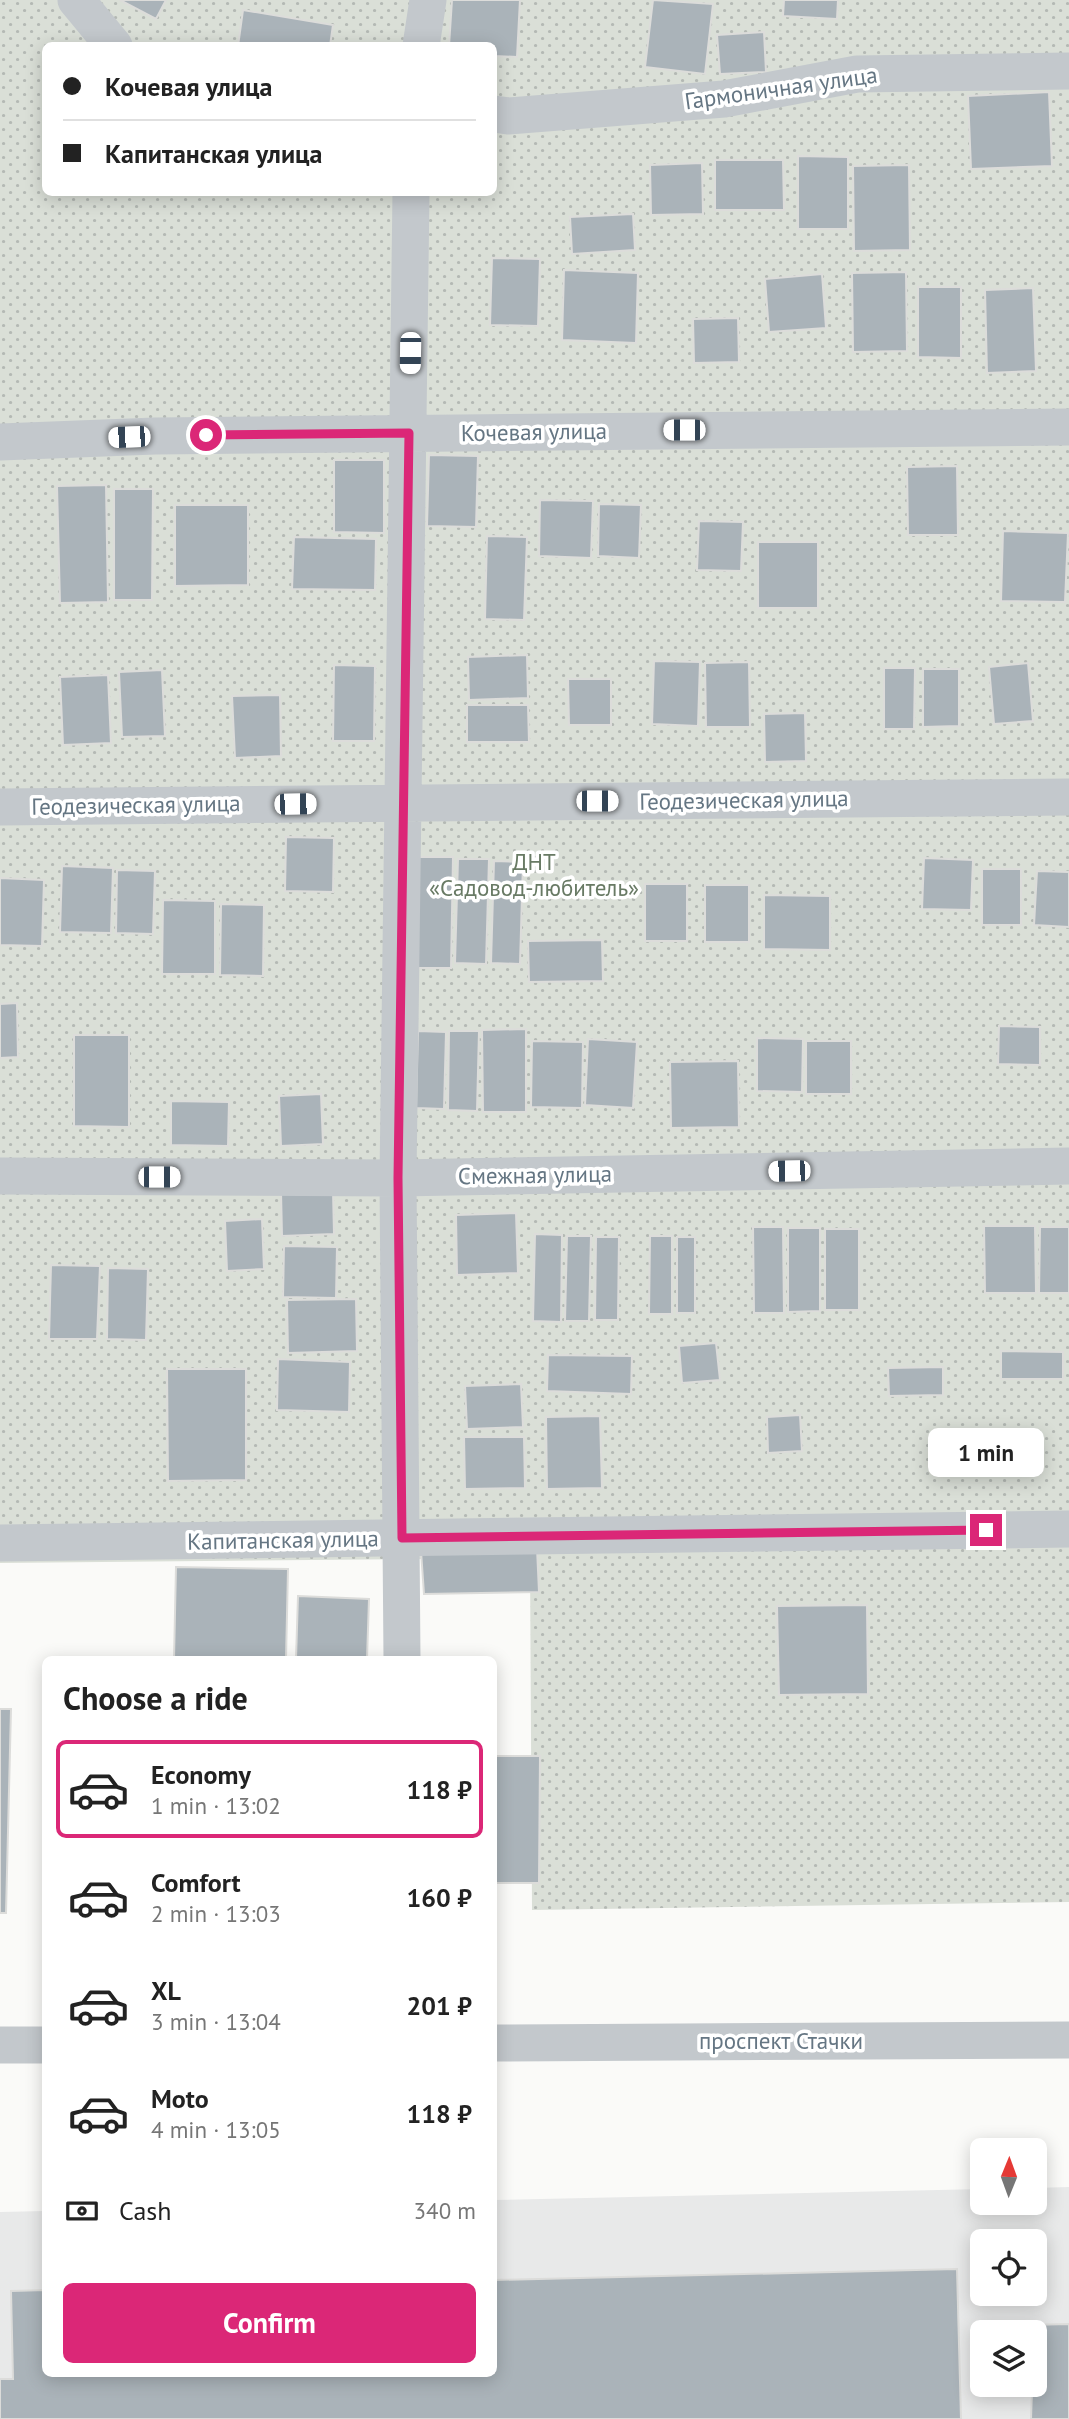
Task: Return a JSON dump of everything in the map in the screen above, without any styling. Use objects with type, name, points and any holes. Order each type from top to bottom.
[{"type":"street","points":[[76,0],[111,42]]},
{"type":"street","points":[[422,42],[428,0]]},
{"type":"street","name":"Гармоничная улица","points":[[497,114],[508,116],[724,99],[857,74],[1069,71]]},
{"type":"street","points":[[402,1656],[398,1178],[411,196]]},
{"type":"street","name":"Кочевая улица","points":[[0,442],[155,436],[1069,427]]},
{"type":"street","name":"Геодезическая улица","points":[[0,807],[1069,797]]},
{"type":"street","name":"Смежная улица","points":[[0,1177],[398,1178],[1069,1167]]},
{"type":"street","name":"Капитанская улица","points":[[0,1543],[1069,1529]]},
{"type":"street","name":"проспект Стачки","points":[[497,2043],[1069,2040]]},
{"type":"street","points":[[0,2045],[42,2045]]},
{"type":"shaded area","points":[[1069,2187],[1069,2419],[0,2419],[0,2212],[42,2211],[42,2377],[497,2377],[497,2200],[970,2189],[970,2216],[1046,2216],[1047,2188]]},
{"type":"green space","name":"ДНТ «Садовод-любитель»","points":[[0,0],[1069,0],[1069,1902],[532,1910],[530,1558],[0,1563]]},
{"type":"building","points":[[120,0],[166,0],[156,19]]},
{"type":"building","points":[[452,0],[520,0],[517,57],[497,56],[497,42],[449,42]]},
{"type":"building","points":[[653,0],[713,4],[705,74],[645,67]]},
{"type":"building","points":[[784,0],[838,0],[837,19],[783,16]]},
{"type":"building","points":[[243,10],[333,25],[331,42],[239,42]]},
{"type":"building","points":[[764,32],[766,72],[720,74],[717,35]]},
{"type":"building","points":[[1049,92],[1052,166],[971,169],[968,96]]},
{"type":"building","points":[[798,156],[848,157],[848,229],[798,229]]},
{"type":"building","points":[[715,160],[783,160],[784,210],[715,210]]},
{"type":"building","points":[[702,163],[703,214],[651,215],[650,165]]},
{"type":"building","points":[[909,165],[910,250],[854,251],[853,166]]},
{"type":"building","points":[[633,214],[635,250],[572,254],[570,217]]},
{"type":"building","points":[[492,258],[540,259],[538,326],[490,325]]},
{"type":"building","points":[[564,270],[638,273],[636,343],[562,340]]},
{"type":"building","points":[[906,272],[907,351],[853,352],[852,273]]},
{"type":"building","points":[[822,274],[826,328],[769,332],[765,279]]},
{"type":"building","points":[[918,287],[961,287],[961,358],[918,357]]},
{"type":"building","points":[[1033,288],[1036,371],[987,373],[985,290]]},
{"type":"building","points":[[738,318],[739,362],[694,363],[693,319]]},
{"type":"building","points":[[429,455],[478,456],[476,527],[427,526]]},
{"type":"building","points":[[334,460],[384,460],[384,533],[334,532]]},
{"type":"building","points":[[957,466],[958,535],[908,535],[907,467]]},
{"type":"building","points":[[106,485],[108,602],[60,603],[57,486]]},
{"type":"building","points":[[114,489],[153,489],[152,600],[114,600]]},
{"type":"building","points":[[540,500],[593,501],[591,558],[539,556]]},
{"type":"building","points":[[599,504],[641,505],[639,558],[598,556]]},
{"type":"building","points":[[175,505],[248,505],[248,585],[175,586]]},
{"type":"building","points":[[699,521],[743,522],[741,571],[697,570]]},
{"type":"building","points":[[1003,531],[1068,533],[1065,602],[1001,601]]},
{"type":"building","points":[[487,536],[527,537],[524,620],[485,619]]},
{"type":"building","points":[[294,537],[376,539],[375,590],[292,589]]},
{"type":"building","points":[[758,542],[818,542],[818,608],[758,608]]},
{"type":"building","points":[[527,655],[528,698],[469,700],[468,657]]},
{"type":"building","points":[[654,661],[700,662],[698,726],[652,724]]},
{"type":"building","points":[[749,662],[750,727],[706,727],[705,663]]},
{"type":"building","points":[[1028,663],[1033,721],[994,724],[989,667]]},
{"type":"building","points":[[334,665],[375,666],[374,741],[333,741]]},
{"type":"building","points":[[884,668],[915,668],[914,729],[884,729]]},
{"type":"building","points":[[923,669],[959,669],[959,726],[923,727]]},
{"type":"building","points":[[162,670],[165,736],[122,737],[119,672]]},
{"type":"building","points":[[108,675],[111,743],[63,745],[60,677]]},
{"type":"building","points":[[568,679],[611,679],[611,725],[569,725]]},
{"type":"building","points":[[280,695],[281,756],[235,758],[232,696]]},
{"type":"building","points":[[467,705],[528,705],[529,742],[467,742]]},
{"type":"building","points":[[805,713],[806,761],[765,762],[764,714]]},
{"type":"building","points":[[286,837],[334,838],[333,892],[285,891]]},
{"type":"building","points":[[419,857],[453,857],[451,968],[416,968]]},
{"type":"building","points":[[924,858],[973,860],[971,910],[922,909]]},
{"type":"building","points":[[458,859],[489,859],[486,964],[455,963]]},
{"type":"building","points":[[494,861],[523,862],[520,964],[491,963]]},
{"type":"building","points":[[62,866],[113,868],[111,933],[60,932]]},
{"type":"building","points":[[982,869],[1021,869],[1021,925],[982,925]]},
{"type":"building","points":[[117,870],[155,871],[153,934],[116,933]]},
{"type":"building","points":[[1037,871],[1069,872],[1069,927],[1034,925]]},
{"type":"building","points":[[0,878],[44,880],[42,946],[0,945]]},
{"type":"building","points":[[645,884],[687,884],[687,941],[645,941]]},
{"type":"building","points":[[705,885],[749,885],[749,942],[705,942]]},
{"type":"building","points":[[764,895],[830,896],[830,950],[764,949]]},
{"type":"building","points":[[163,900],[215,901],[215,974],[162,974]]},
{"type":"building","points":[[221,904],[264,905],[263,976],[220,975]]},
{"type":"building","points":[[602,940],[603,981],[529,982],[528,941]]},
{"type":"building","points":[[17,1003],[18,1057],[0,1058],[0,1004]]},
{"type":"building","points":[[999,1026],[1040,1027],[1040,1065],[998,1064]]},
{"type":"building","points":[[526,1029],[526,1112],[483,1112],[482,1030]]},
{"type":"building","points":[[418,1031],[446,1032],[444,1109],[416,1108]]},
{"type":"building","points":[[449,1031],[479,1031],[477,1111],[448,1110]]},
{"type":"building","points":[[74,1035],[129,1035],[129,1127],[74,1126]]},
{"type":"building","points":[[757,1038],[803,1039],[802,1092],[757,1091]]},
{"type":"building","points":[[588,1039],[637,1042],[633,1108],[585,1105]]},
{"type":"building","points":[[532,1041],[583,1042],[582,1108],[531,1107]]},
{"type":"building","points":[[806,1041],[851,1041],[851,1094],[806,1094]]},
{"type":"building","points":[[738,1061],[739,1127],[671,1128],[670,1062]]},
{"type":"building","points":[[321,1094],[323,1144],[281,1146],[279,1096]]},
{"type":"building","points":[[171,1101],[229,1102],[228,1146],[171,1145]]},
{"type":"building","points":[[333,1191],[334,1234],[282,1236],[281,1192]]},
{"type":"building","points":[[516,1213],[518,1273],[457,1275],[456,1215]]},
{"type":"building","points":[[262,1219],[264,1269],[227,1271],[225,1221]]},
{"type":"building","points":[[984,1226],[1035,1226],[1036,1293],[985,1293]]},
{"type":"building","points":[[753,1227],[783,1227],[784,1313],[754,1313]]},
{"type":"building","points":[[1040,1227],[1069,1227],[1069,1293],[1039,1293]]},
{"type":"building","points":[[788,1228],[820,1228],[820,1311],[788,1312]]},
{"type":"building","points":[[825,1229],[859,1229],[859,1310],[825,1310]]},
{"type":"building","points":[[535,1234],[562,1235],[561,1322],[533,1321]]},
{"type":"building","points":[[567,1236],[591,1236],[589,1321],[565,1321]]},
{"type":"building","points":[[650,1236],[672,1236],[672,1314],[649,1314]]},
{"type":"building","points":[[596,1237],[619,1237],[618,1320],[595,1320]]},
{"type":"building","points":[[677,1237],[695,1237],[695,1313],[677,1313]]},
{"type":"building","points":[[284,1246],[337,1247],[336,1298],[283,1297]]},
{"type":"building","points":[[51,1265],[100,1266],[97,1339],[49,1339]]},
{"type":"building","points":[[108,1268],[148,1269],[146,1340],[107,1339]]},
{"type":"building","points":[[356,1299],[357,1351],[288,1353],[287,1300]]},
{"type":"building","points":[[716,1343],[720,1380],[682,1383],[679,1346]]},
{"type":"building","points":[[1001,1351],[1063,1352],[1063,1379],[1001,1379]]},
{"type":"building","points":[[548,1355],[632,1356],[631,1394],[547,1391]]},
{"type":"building","points":[[278,1359],[350,1362],[349,1412],[277,1410]]},
{"type":"building","points":[[943,1367],[943,1395],[889,1396],[888,1368]]},
{"type":"building","points":[[167,1369],[246,1369],[246,1480],[168,1481]]},
{"type":"building","points":[[521,1384],[523,1427],[467,1429],[465,1386]]},
{"type":"building","points":[[800,1415],[802,1451],[768,1453],[767,1417]]},
{"type":"building","points":[[600,1416],[602,1488],[547,1489],[546,1417]]},
{"type":"building","points":[[464,1437],[524,1437],[525,1488],[465,1489]]},
{"type":"building","points":[[537,1548],[539,1592],[424,1594],[421,1551]]},
{"type":"building","points":[[176,1567],[288,1569],[286,1656],[174,1656]]},
{"type":"building","points":[[298,1596],[369,1599],[367,1656],[296,1656]]},
{"type":"building","points":[[867,1605],[868,1694],[779,1695],[777,1606]]},
{"type":"building","points":[[0,1709],[11,1709],[6,1913],[0,1913]]},
{"type":"building","points":[[497,1756],[540,1756],[539,1883],[497,1883]]},
{"type":"building","points":[[957,2269],[961,2419],[0,2419],[0,2379],[13,2379],[11,2291],[42,2290],[42,2377],[497,2377],[497,2280]]},
{"type":"building","points":[[1069,2324],[1069,2419],[1031,2419],[1032,2397],[1047,2397],[1047,2325]]},
{"type":"route","points":[[206,435],[409,433],[398,1178],[402,1538],[986,1530]]}]
